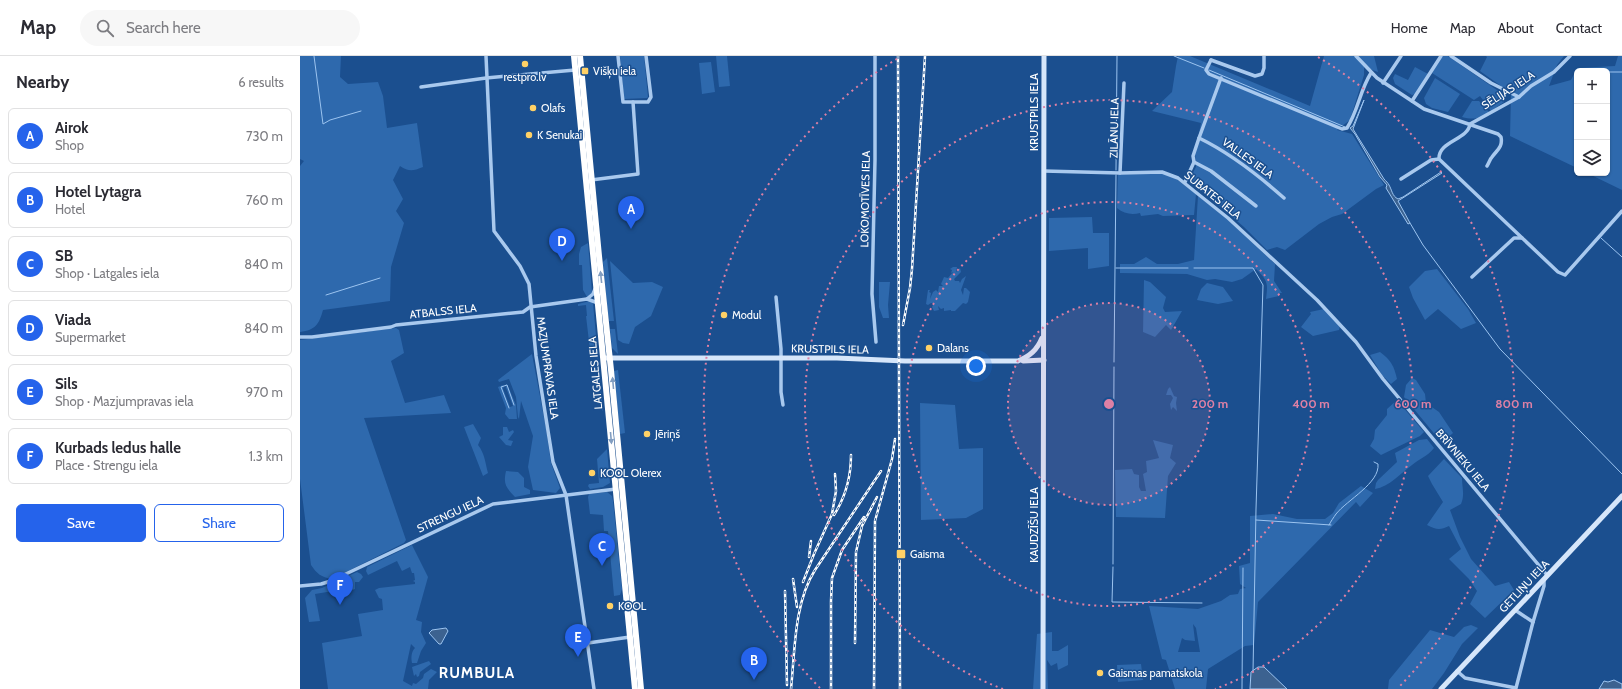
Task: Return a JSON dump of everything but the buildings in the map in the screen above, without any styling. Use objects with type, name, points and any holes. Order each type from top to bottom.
[{"type":"highway","name":"LATGALES IELA","points":[[574,56],[596,288],[607,358]]},
{"type":"highway","name":"LATGALES IELA","points":[[580,56],[635,689]]},
{"type":"highway","name":"LATGALES IELA","points":[[618,488],[641,689]]},
{"type":"street","name":"MAZJUMPRAVAS IELA","points":[[486,56],[494,231],[520,266],[529,284],[530,307],[536,356],[553,462],[566,494],[594,689]]},
{"type":"street","points":[[618,56],[623,102],[648,102],[651,97],[646,56]]},
{"type":"street","name":"LOKOMOTĪVES IELA","points":[[875,56],[875,160],[872,294],[876,342]]},
{"type":"street","name":"KRUSTPILS IELA","points":[[1044,56],[1044,360]]},
{"type":"street","points":[[1264,56],[1264,68],[1262,74],[1255,76],[1211,58],[1206,70],[1209,74],[1342,129],[1348,128],[1352,121],[1365,82],[1372,73]]},
{"type":"street","points":[[1356,56],[1372,73],[1424,109],[1470,124],[1501,137],[1502,142],[1500,148],[1491,157],[1487,166]]},
{"type":"street","points":[[1384,82],[1401,56]]},
{"type":"street","points":[[1412,101],[1441,56]]},
{"type":"street","points":[[1452,56],[1497,87],[1519,97]]},
{"type":"street","name":"SĒLIJAS IELA","points":[[1439,159],[1439,155],[1444,147],[1467,131],[1470,124],[1519,97],[1531,86],[1554,72],[1570,56]]},
{"type":"street","points":[[421,87],[486,78],[575,70]]},
{"type":"street","points":[[1185,182],[1194,162],[1193,156],[1221,78]]},
{"type":"street","name":"ZILĀNU IELA","points":[[1120,173],[1124,83]]},
{"type":"street","points":[[591,180],[638,174],[632,102]]},
{"type":"street","name":"VALLES IELA","points":[[1199,138],[1226,152],[1263,179],[1284,198]]},
{"type":"street","points":[[1401,179],[1432,160],[1439,159],[1558,272],[1564,275],[1622,211]]},
{"type":"street","points":[[1194,162],[1211,170],[1256,206]]},
{"type":"street","name":"SUBATES IELA","points":[[1044,171],[1120,173],[1162,172],[1170,174],[1185,182],[1228,218],[1283,269]]},
{"type":"street","points":[[1472,277],[1514,238],[1523,238]]},
{"type":"street","name":"BRĪVNIEKU IELA","points":[[1283,269],[1317,300],[1356,342],[1383,379],[1546,577]]},
{"type":"street","points":[[596,288],[593,294],[587,299],[598,304]]},
{"type":"street","points":[[776,298],[780,335],[781,392],[783,405]]},
{"type":"street","name":"ATBALSS IELA","points":[[300,336],[312,337],[391,327],[396,325],[523,312],[530,307],[587,299]]},
{"type":"street","name":"KRUSTPILS IELA","points":[[607,358],[843,358],[898,361],[1018,360],[1027,358],[1034,352],[1039,346],[1043,335]]},
{"type":"street","points":[[1018,360],[1044,360]]},
{"type":"street","name":"KAUDZĪŠU IELA","points":[[1043,689],[1044,360]]},
{"type":"street","name":"STRENGU IELA","points":[[300,586],[322,584],[331,581],[418,538],[493,504],[618,488]]},
{"type":"street","name":"GETLIŅU IELA","points":[[1441,689],[1622,496]]},
{"type":"street","points":[[1457,671],[1464,678],[1516,688],[1546,577]]},
{"type":"street","points":[[1515,610],[1533,622]]},
{"type":"street","points":[[588,643],[630,637]]},
{"type":"shaded area","points":[[300,56],[341,56],[340,77],[348,84],[378,82],[383,96],[387,128],[417,123],[423,167],[411,170],[400,166],[393,180],[403,199],[396,211],[404,223],[391,267],[390,301],[323,310],[316,326],[310,330],[300,332],[300,166],[304,161],[300,159]]},
{"type":"shaded area","points":[[620,56],[644,56],[647,98],[624,99]]},
{"type":"shaded area","points":[[716,56],[727,56],[730,86],[719,87]]},
{"type":"shaded area","points":[[1178,56],[1190,56],[1310,106],[1324,56],[1374,56],[1378,72],[1364,67],[1364,75],[1350,120],[1337,130],[1352,134],[1384,185],[1376,189],[1342,214],[1332,217],[1319,224],[1285,250],[1277,247],[1267,250],[1244,227],[1189,180],[1196,167],[1195,154],[1201,123],[1152,111],[1172,92]]},
{"type":"shaded area","points":[[1443,56],[1448,56],[1504,95],[1504,102],[1491,111],[1480,96],[1474,100],[1432,73]]},
{"type":"shaded area","points":[[1486,56],[1564,56],[1557,65],[1549,86],[1571,80],[1574,74],[1574,167],[1510,136],[1511,95],[1499,89],[1501,86],[1480,71],[1487,57]]},
{"type":"shaded area","points":[[1618,56],[1622,56],[1622,190],[1593,176],[1610,176],[1610,68],[1577,68],[1615,66]]},
{"type":"shaded area","points":[[711,62],[715,92],[702,94],[699,63]]},
{"type":"shaded area","points":[[1415,67],[1428,74],[1416,94],[1412,95],[1395,84],[1393,78],[1395,74],[1408,80]]},
{"type":"shaded area","points":[[1435,78],[1460,94],[1448,112],[1432,108],[1426,104],[1424,98]]},
{"type":"shaded area","points":[[1364,100],[1353,129],[1384,179],[1389,184],[1393,195],[1396,198],[1398,199],[1403,197],[1441,172],[1442,173],[1398,201],[1410,223],[1408,224],[1386,188],[1387,185],[1380,177],[1350,128],[1353,126]]},
{"type":"shaded area","points":[[1472,101],[1479,101],[1489,112],[1476,118],[1462,117]]},
{"type":"shaded area","points":[[1164,173],[1175,178],[1196,194],[1194,215],[1163,216],[1158,214],[1141,216],[1140,213],[1128,214],[1117,208],[1118,174]]},
{"type":"shaded area","points":[[1198,196],[1223,215],[1275,264],[1274,281],[1282,293],[1279,293],[1279,296],[1266,299],[1266,282],[1263,276],[1256,269],[1242,279],[1232,282],[1215,279],[1207,280],[1187,274],[1120,273],[1120,264],[1134,264],[1146,257],[1157,264],[1178,264],[1194,260]]},
{"type":"shaded area","points":[[1092,217],[1093,233],[1109,233],[1109,266],[1088,269],[1088,248],[1049,251],[1049,218]]},
{"type":"shaded area","points":[[588,243],[592,292],[591,295],[587,297],[583,290],[582,265],[579,265],[579,254],[581,247]]},
{"type":"shaded area","points":[[607,258],[614,321],[609,321],[607,307],[603,262]]},
{"type":"shaded area","points":[[610,261],[633,283],[652,282],[663,287],[651,316],[635,327],[629,344],[618,340]]},
{"type":"shaded area","points":[[957,267],[956,272],[960,268],[961,272],[954,279],[955,281],[959,281],[960,283],[966,276],[961,290],[963,295],[964,288],[970,292],[968,302],[966,304],[963,303],[955,311],[944,311],[944,308],[941,309],[938,306],[939,310],[934,311],[932,307],[934,303],[928,305],[926,304],[928,290],[930,290],[929,292],[931,293],[930,299],[933,292],[936,290],[938,292],[939,286],[943,286],[941,284],[944,277],[948,278],[953,272],[951,273],[952,270],[950,269]]},
{"type":"shaded area","points":[[1437,269],[1468,309],[1476,323],[1461,329],[1438,309],[1425,320],[1409,287],[1425,271]]},
{"type":"shaded area","points":[[1144,280],[1150,282],[1166,297],[1163,308],[1165,312],[1182,311],[1171,330],[1166,325],[1155,337],[1143,332]]},
{"type":"shaded area","points":[[879,282],[890,282],[888,305],[889,318],[883,318],[879,307]]},
{"type":"shaded area","points":[[1207,283],[1223,287],[1233,301],[1218,304],[1197,300],[1201,289]]},
{"type":"shaded area","points":[[590,301],[593,303],[603,411],[600,407],[597,351],[590,350],[586,305],[578,306],[578,304]]},
{"type":"shaded area","points":[[1324,309],[1340,326],[1339,330],[1313,336],[1301,327],[1311,314],[1310,312]]},
{"type":"shaded area","points":[[396,328],[399,330],[404,353],[391,361],[405,403],[444,395],[451,413],[364,418],[406,540],[404,543],[332,579],[328,578],[320,575],[311,565],[300,479],[300,340]]},
{"type":"shaded area","points":[[610,329],[615,329],[618,354],[612,348]]},
{"type":"shaded area","points":[[1380,352],[1392,364],[1395,370],[1397,379],[1391,384],[1382,375],[1370,355]]},
{"type":"shaded area","points":[[532,354],[551,463],[560,488],[556,493],[533,490],[528,467],[533,436],[521,401],[519,419],[518,417],[516,397],[509,379],[499,382],[498,380]]},
{"type":"shaded area","points":[[618,370],[625,433],[620,434],[614,371]]},
{"type":"shaded area","points":[[1412,378],[1416,380],[1425,394],[1426,403],[1439,412],[1453,433],[1442,443],[1404,397],[1406,385]]},
{"type":"shaded area","points":[[507,384],[516,405],[517,419],[509,419],[505,414],[506,408],[498,387],[504,386],[503,389],[510,407],[513,406],[505,385]]},
{"type":"shaded area","points":[[1170,387],[1174,396],[1177,397],[1177,411],[1173,407],[1171,410],[1170,404],[1173,398],[1171,395],[1166,395]]},
{"type":"shaded area","points":[[1397,400],[1424,432],[1420,436],[1381,455],[1370,446],[1374,439],[1375,430],[1387,415],[1387,409]]},
{"type":"shaded area","points":[[920,403],[955,405],[959,449],[983,448],[983,509],[966,518],[921,520]]},
{"type":"shaded area","points":[[473,424],[481,438],[478,445],[483,455],[488,473],[483,476],[464,427]]},
{"type":"shaded area","points":[[503,427],[507,427],[509,432],[513,430],[514,432],[508,440],[513,441],[511,446],[506,445],[499,437],[503,435]]},
{"type":"shaded area","points":[[1427,439],[1434,448],[1431,451],[1390,483],[1375,489],[1378,480],[1397,462],[1395,453],[1419,440]]},
{"type":"shaded area","points":[[1153,440],[1173,445],[1170,458],[1176,463],[1168,476],[1165,518],[1116,517],[1115,470],[1132,469],[1134,474],[1139,475],[1139,487],[1141,491],[1146,491],[1143,474],[1147,472],[1146,461],[1159,458]]},
{"type":"shaded area","points":[[607,449],[610,483],[603,487],[590,489],[588,486],[589,484],[599,483],[597,459]]},
{"type":"shaded area","points":[[1444,459],[1462,478],[1463,494],[1461,504],[1450,510],[1460,537],[1471,559],[1495,586],[1509,582],[1514,590],[1485,618],[1470,604],[1477,591],[1469,579],[1449,559],[1461,549],[1449,526],[1438,529],[1427,525],[1443,502],[1428,476]]},
{"type":"shaded area","points":[[506,471],[518,472],[524,478],[524,487],[530,490],[530,494],[515,497],[506,486]]},
{"type":"shaded area","points":[[1361,486],[1373,493],[1360,507],[1356,502],[1258,602],[1254,645],[1245,646],[1208,669],[1206,689],[1175,689],[1166,660],[1162,659],[1149,606],[1198,609],[1221,601],[1230,595],[1238,594],[1240,589],[1246,588],[1240,584],[1239,566],[1250,563],[1250,516],[1273,514],[1297,519],[1325,519],[1333,513],[1339,503]],"holes":[[[1193,624],[1196,628],[1200,652],[1178,652],[1182,638],[1185,640],[1195,641]]]},
{"type":"shaded area","points":[[607,492],[612,496],[613,501],[622,589],[620,595],[614,596],[608,531],[604,531],[603,515],[590,514],[588,497],[589,494]]},
{"type":"shaded area","points":[[412,545],[428,577],[416,620],[422,622],[421,632],[426,643],[421,651],[417,663],[412,663],[411,659],[415,648],[411,644],[403,681],[412,686],[413,683],[416,684],[423,678],[424,674],[431,669],[437,672],[429,680],[428,689],[328,689],[322,643],[362,636],[358,614],[383,610],[382,599],[379,598],[375,590],[379,588],[415,584],[413,581],[415,580],[414,573],[412,573],[410,567],[402,571],[397,561],[368,575],[366,571],[367,567]]},
{"type":"shaded area","points":[[357,572],[363,577],[359,582],[355,582],[355,589],[352,590],[351,588],[315,594],[320,621],[309,622],[305,598],[312,590],[322,588]]},
{"type":"shaded area","points":[[1471,625],[1478,628],[1462,644],[1432,689],[1388,689],[1389,680],[1430,630],[1454,637],[1464,627]]},
{"type":"shaded area","points":[[446,628],[448,631],[441,644],[439,644],[429,633],[432,630]]},
{"type":"shaded area","points":[[1052,632],[1052,651],[1058,651],[1068,645],[1068,665],[1058,670],[1057,663],[1051,666],[1047,660],[1048,689],[1033,689],[1037,634]]},
{"type":"shaded area","points":[[429,661],[431,664],[420,672],[419,676],[417,677],[416,674],[414,676],[412,667]]},
{"type":"shaded area","points":[[1141,664],[1143,680],[1118,682],[1117,665]]},
{"type":"shaded area","points":[[1258,667],[1264,667],[1287,689],[1250,689],[1251,672]]},
{"type":"shaded area","points":[[1614,680],[1622,684],[1622,689],[1599,689],[1604,681],[1608,682]]},
{"type":"waterway","points":[[314,56],[323,124],[330,120],[361,111]]},
{"type":"waterway","points":[[1116,170],[1117,56]]},
{"type":"waterway","points":[[1174,56],[1204,68]]},
{"type":"waterway","points":[[1209,70],[1345,127]]},
{"type":"waterway","points":[[1610,72],[1622,72]]},
{"type":"waterway","points":[[1114,362],[1116,175]]},
{"type":"waterway","points":[[1410,223],[1423,245],[1500,349],[1622,474]]},
{"type":"waterway","points":[[1601,238],[1622,257]]},
{"type":"waterway","points":[[1116,268],[1188,268]]},
{"type":"waterway","points":[[1194,268],[1253,268],[1263,285],[1256,509],[1253,672]]},
{"type":"waterway","points":[[326,295],[380,278]]},
{"type":"waterway","points":[[1113,564],[1114,367]]},
{"type":"waterway","points":[[509,408],[501,387],[507,385],[514,405]]},
{"type":"waterway","points":[[1329,525],[1336,514],[1374,478],[1378,464],[1374,462]]},
{"type":"waterway","points":[[1256,520],[1331,525]]},
{"type":"waterway","points":[[1113,567],[1112,602],[1202,603]]},
{"type":"waterway","points":[[1242,689],[1243,568]]},
{"type":"railway","points":[[898,56],[900,689]]},
{"type":"railway","points":[[903,325],[912,269],[925,56]]},
{"type":"railway","points":[[874,689],[875,521],[892,459],[895,439]]},
{"type":"railway","points":[[834,515],[842,501],[847,486],[851,455]]},
{"type":"railway","points":[[791,689],[799,612],[808,583],[815,570],[881,471]]},
{"type":"railway","points":[[803,582],[832,514],[836,491],[835,474]]},
{"type":"railway","points":[[855,643],[856,552],[862,526],[877,497]]},
{"type":"railway","points":[[831,689],[832,578],[842,550],[864,517]]},
{"type":"railway","points":[[809,557],[811,541]]},
{"type":"railway","points":[[793,579],[797,607]]},
{"type":"railway","points":[[785,591],[787,685]]},
{"type":"place","name":"restpro.lv","points":[[525,64]]},
{"type":"place","name":"Višķu iela","points":[[585,71]]},
{"type":"place","name":"Olafs","points":[[533,108]]},
{"type":"place","name":"K Senukai","points":[[529,135]]},
{"type":"place","name":"Airok","points":[[631,229]]},
{"type":"place","name":"Viada","points":[[562,261]]},
{"type":"place","name":"Modul","points":[[724,315]]},
{"type":"place","name":"Dalans","points":[[929,348]]},
{"type":"place","name":"Jēriņš","points":[[647,434]]},
{"type":"place","name":"KOOL Olerex","points":[[592,473]]},
{"type":"place","name":"Gaisma","points":[[901,554]]},
{"type":"place","name":"SB","points":[[602,566]]},
{"type":"place","name":"Kurbads ledus halle","points":[[340,605]]},
{"type":"place","name":"KOOL","points":[[610,606]]},
{"type":"place","name":"Sils","points":[[578,657]]},
{"type":"place","name":"Gaismas pamatskola","points":[[1100,673]]},
{"type":"place","name":"Hotel Lytagra","points":[[754,680]]},
{"type":"district","name":"RUMBULA","points":[[477,673]]}]
